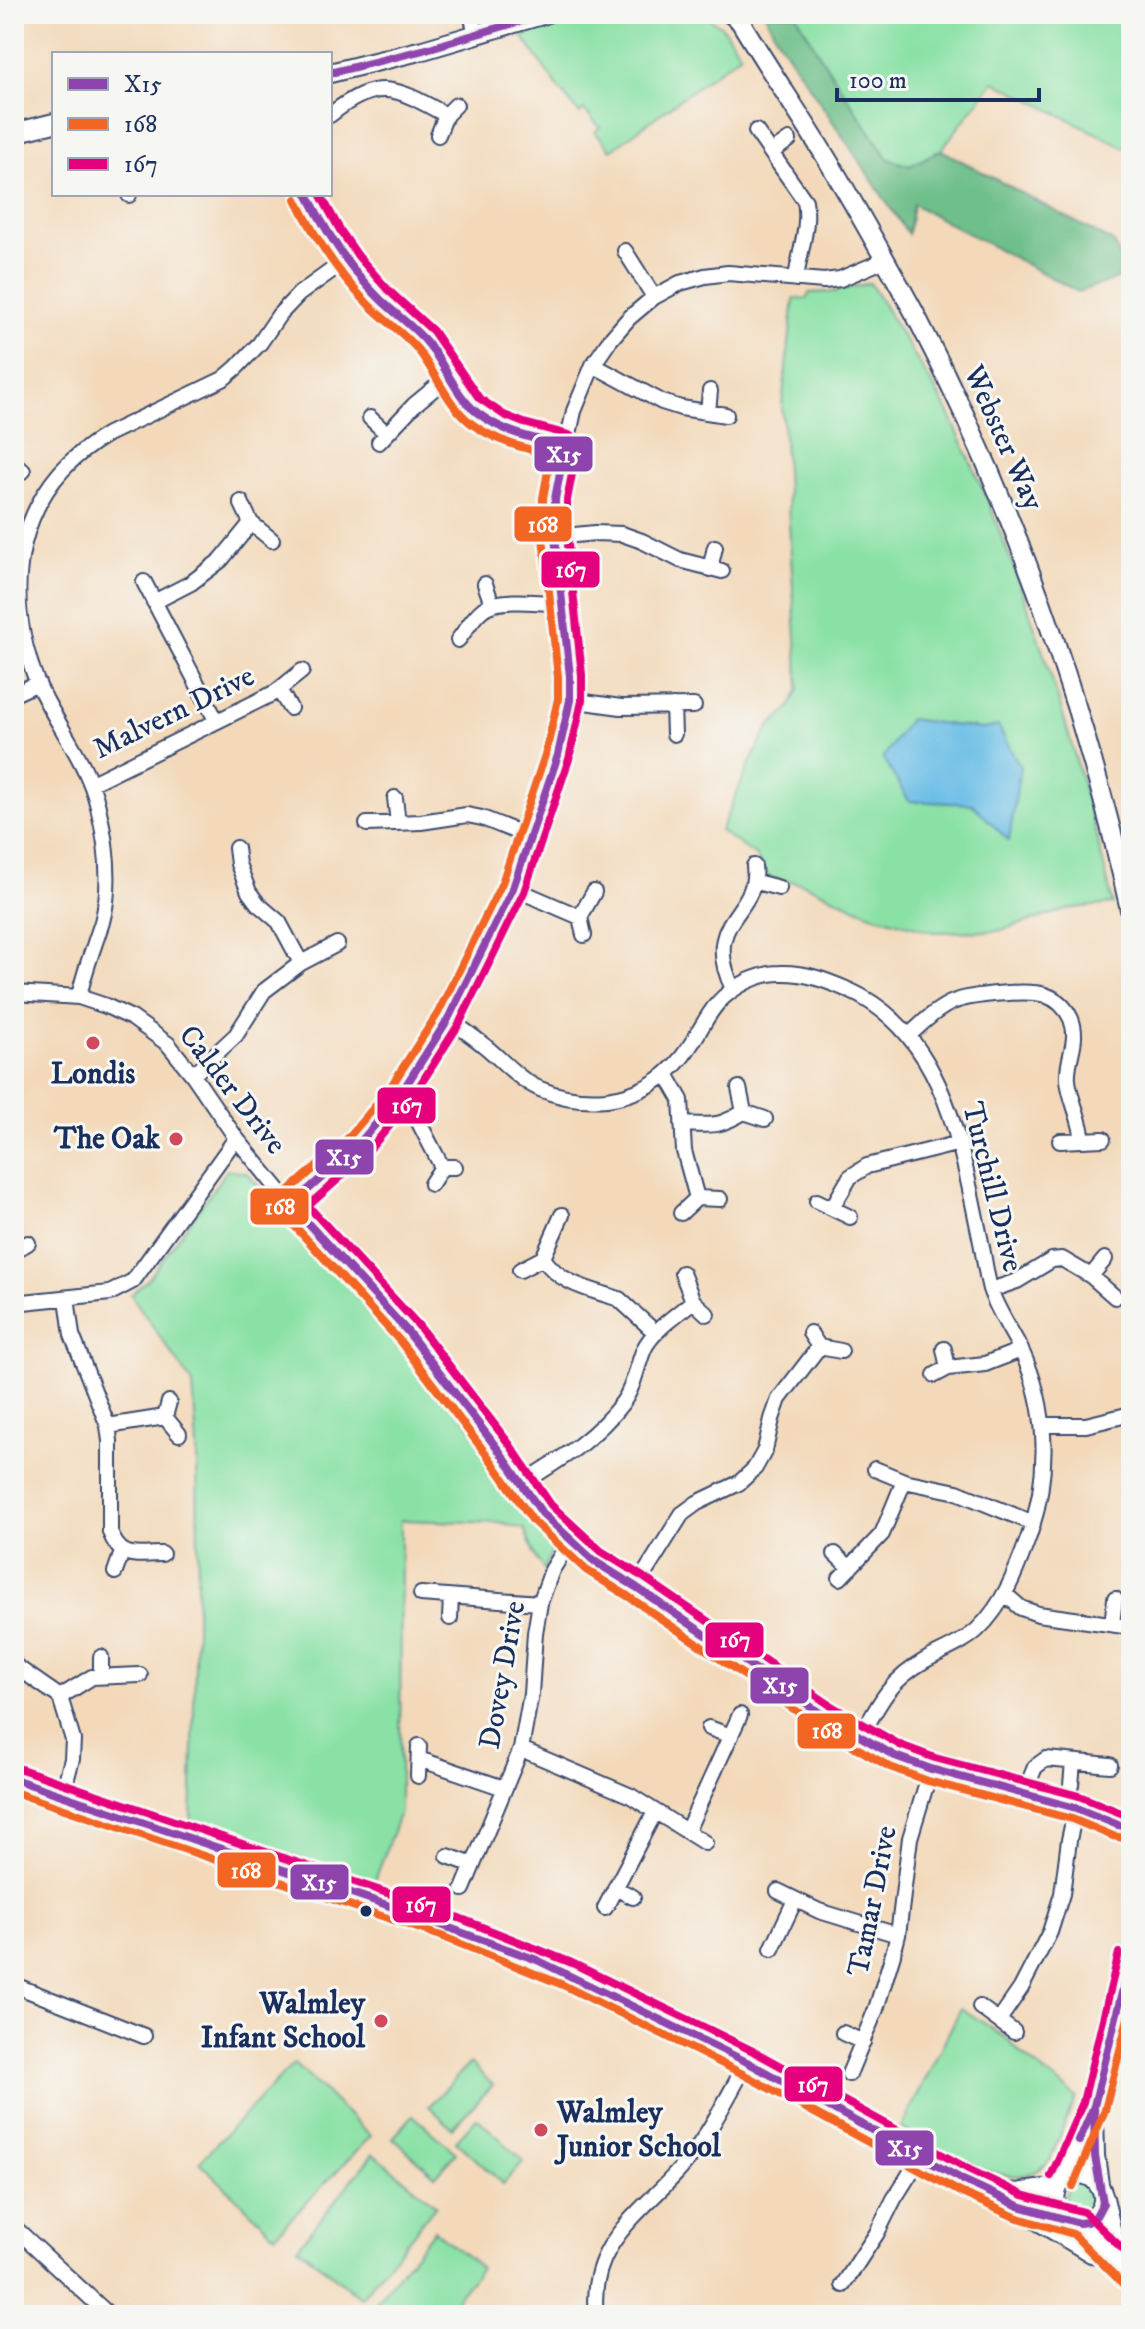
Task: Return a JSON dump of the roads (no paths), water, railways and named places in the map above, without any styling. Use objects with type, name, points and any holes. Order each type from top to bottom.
[{"type":"street","points":[[471,14],[476,34]]},
{"type":"street","points":[[332,72],[545,14]]},
{"type":"street","name":"Webster Way","points":[[737,16],[827,158],[885,260],[941,365],[976,441],[1039,596],[1090,750],[1131,914]]},
{"type":"street","points":[[332,113],[374,89],[391,89],[451,110],[438,135]]},
{"type":"street","points":[[14,133],[52,124]]},
{"type":"street","points":[[756,131],[805,201],[808,214],[796,279]]},
{"type":"street","points":[[772,152],[789,140]]},
{"type":"street","points":[[308,196],[346,260],[431,348],[467,404],[483,418],[520,434],[565,446]]},
{"type":"street","points":[[625,251],[654,297]]},
{"type":"street","points":[[79,997],[87,962],[102,921],[108,883],[105,850],[92,783],[38,683],[26,650],[17,600],[17,567],[22,543],[50,484],[70,461],[91,444],[223,379],[260,343],[279,315],[299,294],[346,260]]},
{"type":"street","points":[[291,1205],[356,1147],[398,1098],[448,1019],[513,888],[558,755],[570,700],[564,604],[555,537],[555,499],[579,396],[593,365],[629,318],[654,297],[680,283],[728,273],[824,281],[840,279],[885,260]]},
{"type":"street","points":[[593,365],[662,402],[726,415]]},
{"type":"street","points":[[370,418],[383,437],[431,389],[448,377]]},
{"type":"street","points":[[708,412],[710,391]]},
{"type":"street","points":[[241,502],[251,523],[272,540]]},
{"type":"street","points":[[154,602],[191,583],[221,560],[251,523]]},
{"type":"street","points":[[555,537],[622,534],[680,560],[716,570],[715,547]]},
{"type":"street","points":[[144,582],[216,720]]},
{"type":"street","points":[[485,584],[492,604]]},
{"type":"street","points":[[458,640],[482,609],[492,604],[564,604]]},
{"type":"street","name":"Malvern Drive","points":[[92,783],[279,690],[302,671]]},
{"type":"street","points":[[14,694],[38,683]]},
{"type":"street","name":"Malvern Drive","points":[[279,690],[290,708]]},
{"type":"street","points":[[570,700],[621,707],[694,706]]},
{"type":"street","points":[[673,706],[674,734]]},
{"type":"street","points":[[395,798],[398,823]]},
{"type":"street","points":[[367,824],[421,822],[467,815],[530,837]]},
{"type":"street","points":[[236,848],[250,876],[258,904],[279,922],[301,963]]},
{"type":"street","points":[[733,989],[724,970],[721,953],[723,939],[756,882],[754,866]]},
{"type":"street","points":[[756,882],[779,888]]},
{"type":"street","points":[[513,888],[580,917]]},
{"type":"street","points":[[584,935],[580,917],[594,892]]},
{"type":"street","points":[[193,1075],[236,1035],[264,991],[301,963],[337,944]]},
{"type":"street","name":"Turchill Drive","points":[[448,1019],[537,1088],[579,1100],[621,1096],[642,1089],[666,1074],[684,1055],[717,1001],[755,978],[778,973],[814,977],[863,996],[909,1035],[924,1055],[960,1143],[991,1290],[1034,1379],[1044,1425],[1040,1497],[1005,1594],[989,1617],[965,1639],[922,1662],[885,1692],[860,1738]]},
{"type":"street","points":[[909,1035],[955,1001],[1033,992],[1058,1002],[1073,1022],[1075,1039],[1068,1082],[1082,1124],[1083,1140]]},
{"type":"street","name":"Calder Drive","points":[[14,993],[79,997],[132,1018],[168,1044],[236,1138],[291,1205],[408,1332],[500,1452],[542,1513],[594,1561],[860,1738],[895,1756],[1131,1827]]},
{"type":"street","points":[[666,1074],[681,1100],[684,1151],[697,1198]]},
{"type":"street","points":[[739,1088],[744,1112]]},
{"type":"street","points":[[398,1098],[413,1111],[448,1167],[431,1184]]},
{"type":"street","points":[[682,1124],[726,1123],[744,1112],[765,1119]]},
{"type":"street","points":[[14,1303],[110,1293],[133,1281],[236,1138]]},
{"type":"street","points":[[1060,1141],[1103,1139]]},
{"type":"street","points":[[832,1208],[850,1177],[867,1166],[960,1143]]},
{"type":"street","points":[[681,1213],[697,1198],[720,1199]]},
{"type":"street","points":[[817,1201],[850,1217]]},
{"type":"street","points":[[520,1270],[543,1258],[562,1215]]},
{"type":"street","points":[[14,1251],[28,1243]]},
{"type":"street","points":[[543,1258],[562,1279],[626,1304],[656,1333]]},
{"type":"street","points":[[991,1290],[1017,1281],[1052,1260],[1062,1259],[1091,1276],[1115,1297]]},
{"type":"street","points":[[1091,1276],[1105,1259]]},
{"type":"street","points":[[682,1273],[693,1301],[707,1314]]},
{"type":"street","points":[[67,1298],[72,1335],[108,1426],[110,1532],[115,1545],[122,1552],[162,1554]]},
{"type":"street","points":[[521,1484],[592,1436],[625,1399],[645,1346],[693,1301]]},
{"type":"street","points":[[810,1333],[819,1347],[841,1351]]},
{"type":"street","points":[[636,1587],[682,1514],[697,1503],[739,1483],[755,1468],[765,1450],[779,1399],[819,1347]]},
{"type":"street","points":[[944,1349],[941,1371],[985,1364],[1021,1350]]},
{"type":"street","points":[[165,1417],[169,1402]]},
{"type":"street","points":[[1044,1425],[1086,1425],[1131,1414]]},
{"type":"street","points":[[108,1426],[165,1417]]},
{"type":"street","points":[[165,1417],[179,1434]]},
{"type":"street","points":[[875,1469],[904,1481],[957,1492],[1033,1523]]},
{"type":"street","points":[[835,1554],[845,1573],[882,1534],[904,1481]]},
{"type":"street","name":"Dovey Drive","points":[[463,1889],[521,1749],[531,1694],[540,1603],[552,1570],[570,1541]]},
{"type":"street","points":[[115,1572],[122,1552]]},
{"type":"street","points":[[421,1594],[540,1603]]},
{"type":"street","points":[[1005,1594],[1021,1608],[1038,1614],[1131,1627]]},
{"type":"street","points":[[450,1618],[451,1597]]},
{"type":"street","points":[[1112,1624],[1115,1599]]},
{"type":"street","points":[[101,1657],[101,1675]]},
{"type":"street","points":[[14,1665],[60,1697],[73,1740],[72,1759],[62,1796]]},
{"type":"street","points":[[60,1697],[92,1677],[140,1675]]},
{"type":"street","points":[[687,1831],[740,1715]]},
{"type":"street","points":[[709,1728],[731,1736]]},
{"type":"street","points":[[521,1749],[631,1796],[705,1843]]},
{"type":"street","points":[[418,1776],[419,1752],[504,1788]]},
{"type":"street","points":[[1024,1794],[1031,1774],[1039,1762],[1046,1759],[1110,1765]]},
{"type":"street","points":[[1071,1785],[1073,1762]]},
{"type":"street","name":"Tamar Drive","points":[[849,2074],[876,2009],[898,1935],[910,1838],[931,1769]]},
{"type":"street","points":[[14,1779],[524,1955],[747,2062],[987,2191],[1019,2206],[1073,2222],[1087,2222],[1096,2216],[1103,2203],[1095,2156],[1094,2106]]},
{"type":"street","points":[[999,2020],[1021,1988],[1050,1932],[1062,1894],[1076,1808]]},
{"type":"street","points":[[605,1908],[655,1812]]},
{"type":"street","points":[[448,1856],[473,1865]]},
{"type":"street","points":[[615,1888],[633,1897]]},
{"type":"street","points":[[778,1891],[819,1911],[898,1935]]},
{"type":"street","points":[[772,1949],[795,1900]]},
{"type":"street","points":[[1125,2268],[1073,2222],[1060,2215],[1055,2205],[1060,2184],[1094,2106],[1131,1956]]},
{"type":"street","points":[[14,1985],[144,2036]]},
{"type":"street","points":[[980,2007],[1014,2032]]},
{"type":"street","points":[[843,2033],[863,2042]]},
{"type":"street","points":[[596,2315],[594,2291],[597,2274],[610,2246],[628,2220],[697,2149],[747,2062]]},
{"type":"street","points":[[843,2285],[921,2156]]},
{"type":"street","points":[[987,2191],[1017,2193],[1060,2184],[1075,2174],[1092,2178],[1101,2190],[1125,2268]]},
{"type":"street","points":[[1019,2206],[1023,2214],[1091,2255],[1125,2268]]},
{"type":"street","points":[[14,2227],[109,2315]]},
{"type":"water","points":[[909,719],[982,729],[998,726],[1020,767],[1009,841],[972,804],[909,801],[883,758]]},
{"type":"place","name":"Londis","points":[[93,1043]]},
{"type":"place","name":"The Oak","points":[[176,1139]]},
{"type":"place","name":"Walmley Infant School","points":[[381,2021]]},
{"type":"place","name":"Walmley Junior School","points":[[541,2130]]}]
